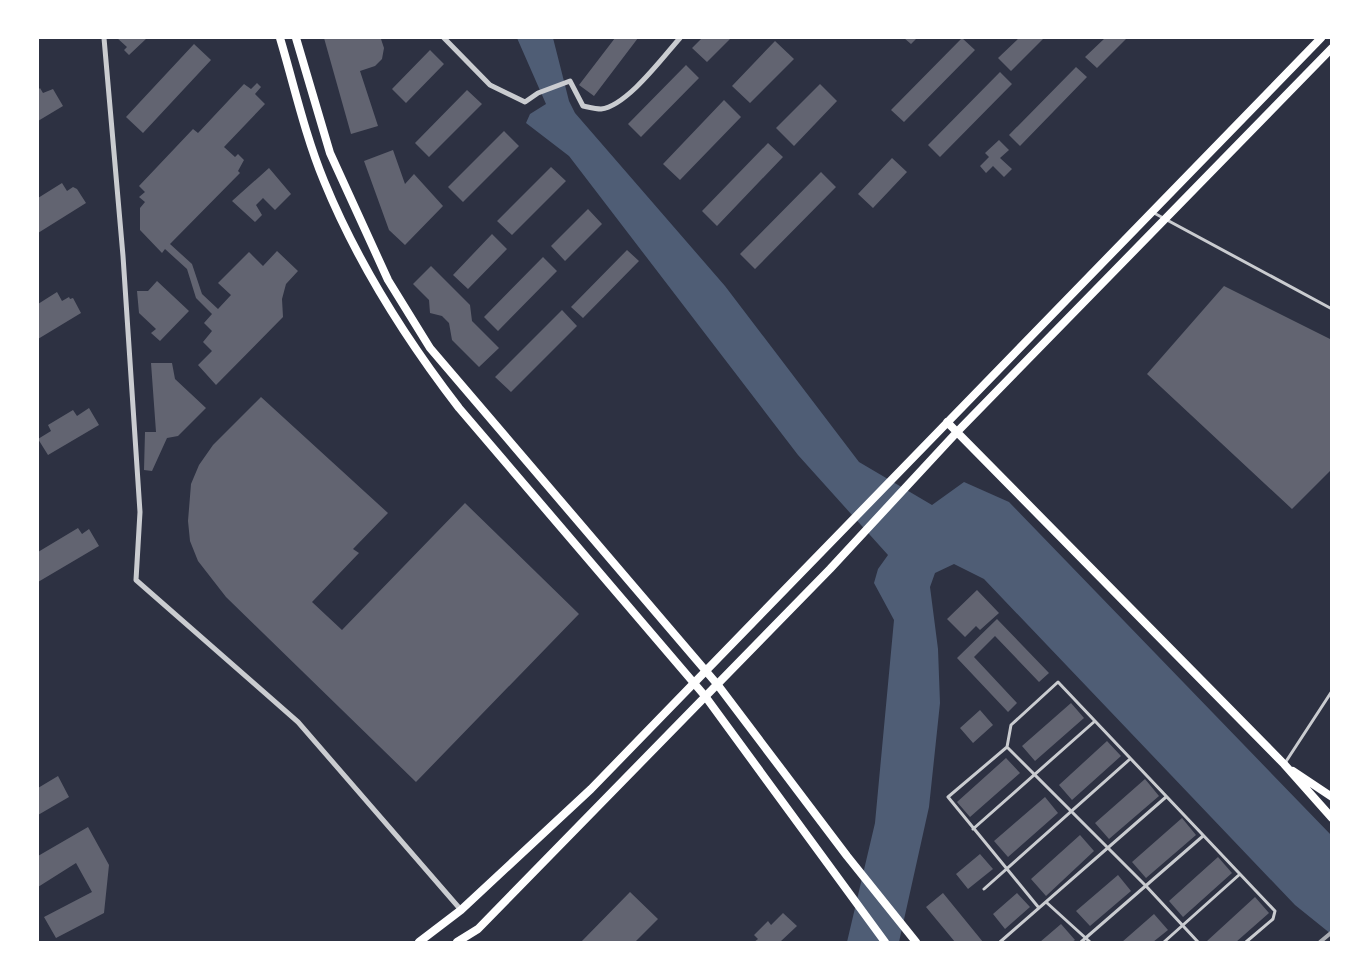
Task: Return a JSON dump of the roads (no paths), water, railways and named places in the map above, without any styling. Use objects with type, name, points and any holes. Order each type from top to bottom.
[{"type":"main road","points":[[280,38],[325,182],[374,286],[420,358],[459,408],[695,683],[885,942]]},
{"type":"main road","points":[[296,38],[334,163],[388,280],[430,348],[717,684],[847,856],[916,942]]},
{"type":"main road","points":[[419,942],[462,910],[591,789],[1321,38]]},
{"type":"main road","points":[[456,942],[478,929],[830,569],[957,432],[1164,218],[1332,48]]},
{"type":"main road","points":[[947,422],[1284,764],[1332,818]]},
{"type":"main road","points":[[1284,764],[1332,797]]},
{"type":"street","points":[[104,38],[123,256],[140,512],[136,580],[298,722],[462,910]]},
{"type":"street","points":[[444,38],[490,85],[525,102],[538,93],[570,81],[583,106],[600,109],[614,105],[629,93],[680,38]]},
{"type":"lane","points":[[1152,212],[1332,309]]},
{"type":"lane","points":[[1039,909],[948,797],[1007,747],[1011,725],[1058,682],[1275,911],[1273,919],[1246,942]]},
{"type":"lane","points":[[1284,764],[1332,691]]},
{"type":"lane","points":[[973,829],[1095,721]]},
{"type":"lane","points":[[1007,747],[1146,886],[1198,942]]},
{"type":"lane","points":[[984,889],[1130,759]]},
{"type":"lane","points":[[1000,942],[1166,797]]},
{"type":"lane","points":[[1081,942],[1203,836]]},
{"type":"lane","points":[[1164,942],[1240,874]]},
{"type":"lane","points":[[1046,902],[1090,942]]},
{"type":"water","points":[[517,38],[553,38],[569,101],[575,113],[725,286],[859,462],[932,505],[964,482],[1009,502],[1331,835],[1331,934],[1295,905],[984,579],[954,564],[935,573],[930,587],[938,649],[940,703],[929,807],[899,942],[847,942],[875,823],[894,620],[874,583],[878,569],[888,555],[798,455],[569,156],[526,123],[530,114],[546,104]]},
{"type":"railway","points":[[1320,942],[1332,932]]}]
